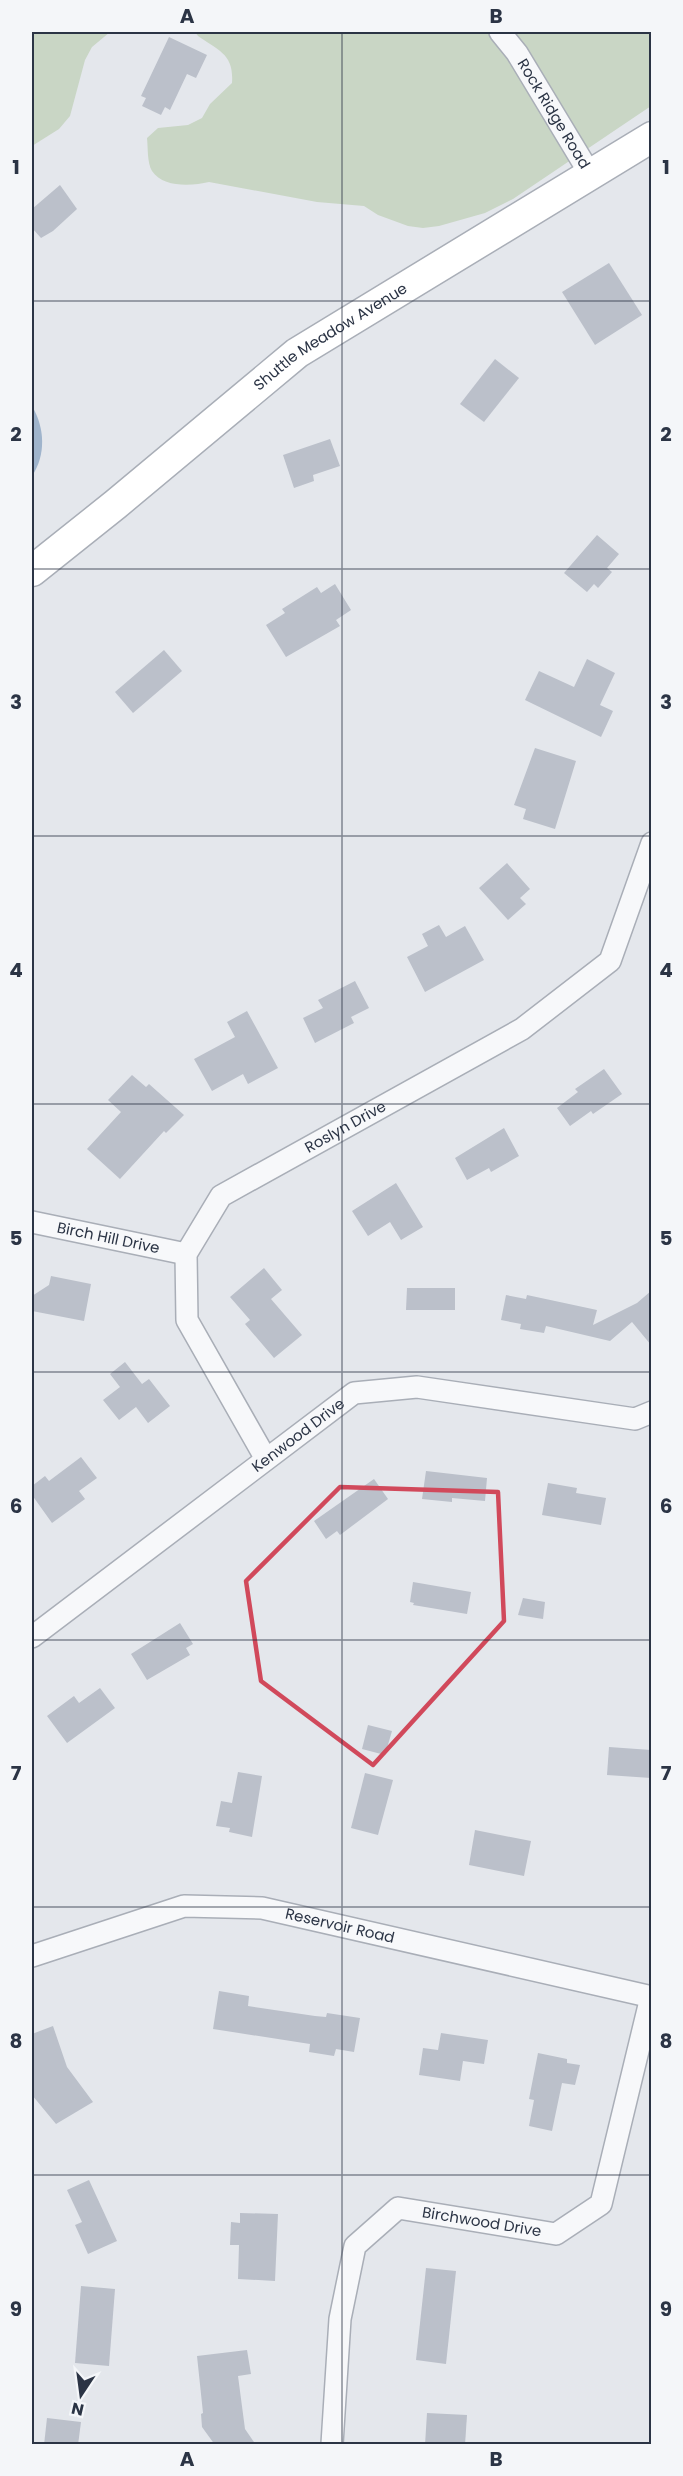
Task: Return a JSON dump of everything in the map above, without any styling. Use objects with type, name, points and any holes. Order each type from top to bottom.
[{"type":"street","name":"Rock Ridge Road","points":[[500,32],[517,53],[590,174]]},
{"type":"street","name":"Rock Ridge Road","points":[[517,53],[523,32]]},
{"type":"street","name":"Shuttle Meadow Avenue","points":[[32,571],[297,353],[651,137]]},
{"type":"street","name":"Roslyn Drive","points":[[186,1254],[221,1196],[522,1029],[610,961],[651,843]]},
{"type":"street","name":"Birch Hill Drive","points":[[32,1222],[186,1254]]},
{"type":"street","points":[[186,1254],[187,1320],[266,1460]]},
{"type":"street","name":"Kenwood Drive","points":[[32,1637],[354,1393],[417,1387],[635,1419],[651,1412]]},
{"type":"street","name":"Reservoir Road","points":[[32,1956],[184,1906],[262,1908],[651,1997]]},
{"type":"street","name":"Birchwood Drive","points":[[332,2445],[340,2319],[355,2246],[398,2208],[556,2234],[602,2204],[651,1997]]},
{"type":"highlighted area","points":[[340,1487],[498,1492],[504,1621],[373,1765],[261,1681],[246,1581]]},
{"type":"green space","points":[[32,32],[110,32],[92,47],[85,60],[70,116],[59,129],[32,146]]},
{"type":"green space","points":[[195,32],[651,32],[651,106],[513,199],[485,213],[439,226],[423,228],[408,226],[378,215],[364,206],[317,202],[209,182],[170,183],[157,177],[149,164],[147,138],[158,128],[188,125],[202,118],[210,104],[232,83],[228,59]]},
{"type":"water","points":[[32,406],[39,423],[42,450],[32,476]]},
{"type":"building","points":[[169,37],[207,55],[196,78],[187,74],[170,110],[165,107],[161,115],[142,106],[146,98],[141,96]]},
{"type":"building","points":[[60,185],[77,209],[53,231],[41,238],[32,228],[32,209]]},
{"type":"building","points":[[609,263],[642,315],[595,345],[562,292]]},
{"type":"building","points":[[495,359],[519,378],[484,422],[460,404]]},
{"type":"building","points":[[330,439],[340,466],[313,475],[314,481],[294,488],[283,455]]},
{"type":"building","points":[[597,535],[619,554],[607,568],[612,572],[598,588],[594,584],[587,592],[564,573]]},
{"type":"building","points":[[335,584],[351,610],[336,620],[340,626],[286,657],[266,625],[285,613],[282,609],[317,587],[321,593]]},
{"type":"building","points":[[164,650],[182,671],[133,713],[115,692]]},
{"type":"building","points":[[587,659],[615,673],[600,705],[613,711],[601,737],[525,700],[539,671],[574,687]]},
{"type":"building","points":[[535,748],[576,761],[555,829],[523,819],[526,809],[514,805]]},
{"type":"building","points":[[507,863],[530,889],[520,898],[526,904],[508,920],[479,888]]},
{"type":"building","points":[[439,925],[446,937],[465,926],[484,960],[425,992],[407,957],[428,946],[422,934]]},
{"type":"building","points":[[355,981],[369,1008],[351,1017],[354,1023],[315,1043],[303,1018],[323,1008],[318,1000]]},
{"type":"building","points":[[247,1011],[278,1068],[248,1084],[243,1074],[212,1091],[194,1059],[235,1037],[227,1022]]},
{"type":"building","points":[[604,1069],[622,1094],[593,1114],[591,1111],[570,1126],[557,1108],[578,1092],[575,1089]]},
{"type":"building","points":[[132,1075],[146,1087],[149,1084],[184,1115],[166,1133],[164,1131],[120,1179],[87,1149],[121,1112],[108,1100]]},
{"type":"building","points":[[504,1128],[519,1156],[491,1172],[489,1168],[467,1180],[455,1158]]},
{"type":"building","points":[[396,1183],[423,1227],[401,1240],[390,1222],[368,1236],[352,1211]]},
{"type":"building","points":[[264,1268],[282,1290],[271,1299],[302,1335],[274,1358],[245,1324],[250,1320],[230,1297]]},
{"type":"building","points":[[51,1276],[91,1284],[84,1321],[32,1311],[32,1296],[49,1285]]},
{"type":"building","points":[[407,1288],[455,1288],[455,1310],[406,1310]]},
{"type":"building","points":[[651,1291],[651,1345],[632,1322],[610,1341],[546,1326],[544,1333],[520,1329],[521,1324],[501,1320],[506,1295],[526,1299],[527,1295],[597,1310],[593,1325],[637,1303]]},
{"type":"building","points":[[125,1362],[142,1384],[149,1379],[170,1406],[148,1423],[136,1407],[119,1420],[103,1400],[120,1387],[110,1374]]},
{"type":"building","points":[[81,1457],[97,1478],[79,1491],[85,1499],[52,1523],[32,1495],[32,1486],[45,1476],[49,1481]]},
{"type":"building","points":[[426,1471],[487,1478],[485,1501],[452,1498],[452,1502],[422,1499]]},
{"type":"building","points":[[374,1479],[388,1499],[340,1535],[337,1531],[326,1539],[314,1521]]},
{"type":"building","points":[[548,1483],[577,1488],[576,1493],[606,1498],[601,1525],[542,1515]]},
{"type":"building","points":[[413,1582],[471,1592],[467,1614],[413,1605],[414,1603],[410,1602]]},
{"type":"building","points":[[523,1598],[545,1602],[543,1619],[518,1615]]},
{"type":"building","points":[[180,1623],[193,1644],[186,1648],[190,1655],[147,1680],[131,1654]]},
{"type":"building","points":[[100,1688],[115,1708],[67,1743],[47,1716],[74,1696],[79,1703]]},
{"type":"building","points":[[368,1725],[392,1731],[385,1755],[362,1749]]},
{"type":"building","points":[[609,1747],[651,1750],[651,1778],[607,1775]]},
{"type":"building","points":[[238,1772],[262,1776],[252,1837],[229,1832],[230,1828],[216,1826],[221,1801],[232,1803]]},
{"type":"building","points":[[365,1773],[393,1780],[378,1835],[351,1828]]},
{"type":"building","points":[[475,1830],[531,1841],[524,1876],[469,1865]]},
{"type":"building","points":[[219,1991],[249,1996],[248,2006],[315,2016],[326,2017],[327,2013],[360,2018],[354,2052],[336,2049],[334,2056],[309,2052],[310,2044],[213,2029]]},
{"type":"building","points":[[53,2026],[67,2067],[93,2102],[56,2124],[32,2095],[32,2034]]},
{"type":"building","points":[[441,2033],[488,2040],[484,2064],[463,2061],[460,2081],[419,2075],[423,2048],[438,2050]]},
{"type":"building","points":[[538,2053],[567,2059],[567,2063],[580,2065],[575,2085],[562,2083],[552,2131],[529,2126],[534,2100],[529,2099]]},
{"type":"building","points":[[89,2180],[117,2241],[88,2254],[75,2225],[82,2222],[67,2190]]},
{"type":"building","points":[[240,2213],[278,2214],[275,2281],[238,2279],[239,2245],[230,2245],[231,2222],[240,2223]]},
{"type":"building","points":[[426,2268],[456,2271],[446,2364],[416,2360]]},
{"type":"building","points":[[81,2286],[115,2289],[109,2366],[75,2363]]},
{"type":"building","points":[[247,2350],[251,2374],[238,2376],[245,2429],[256,2445],[215,2445],[202,2427],[201,2414],[203,2413],[197,2356]]},
{"type":"building","points":[[427,2413],[467,2415],[465,2445],[425,2445]]},
{"type":"building","points":[[47,2418],[81,2422],[78,2445],[44,2445]]}]
